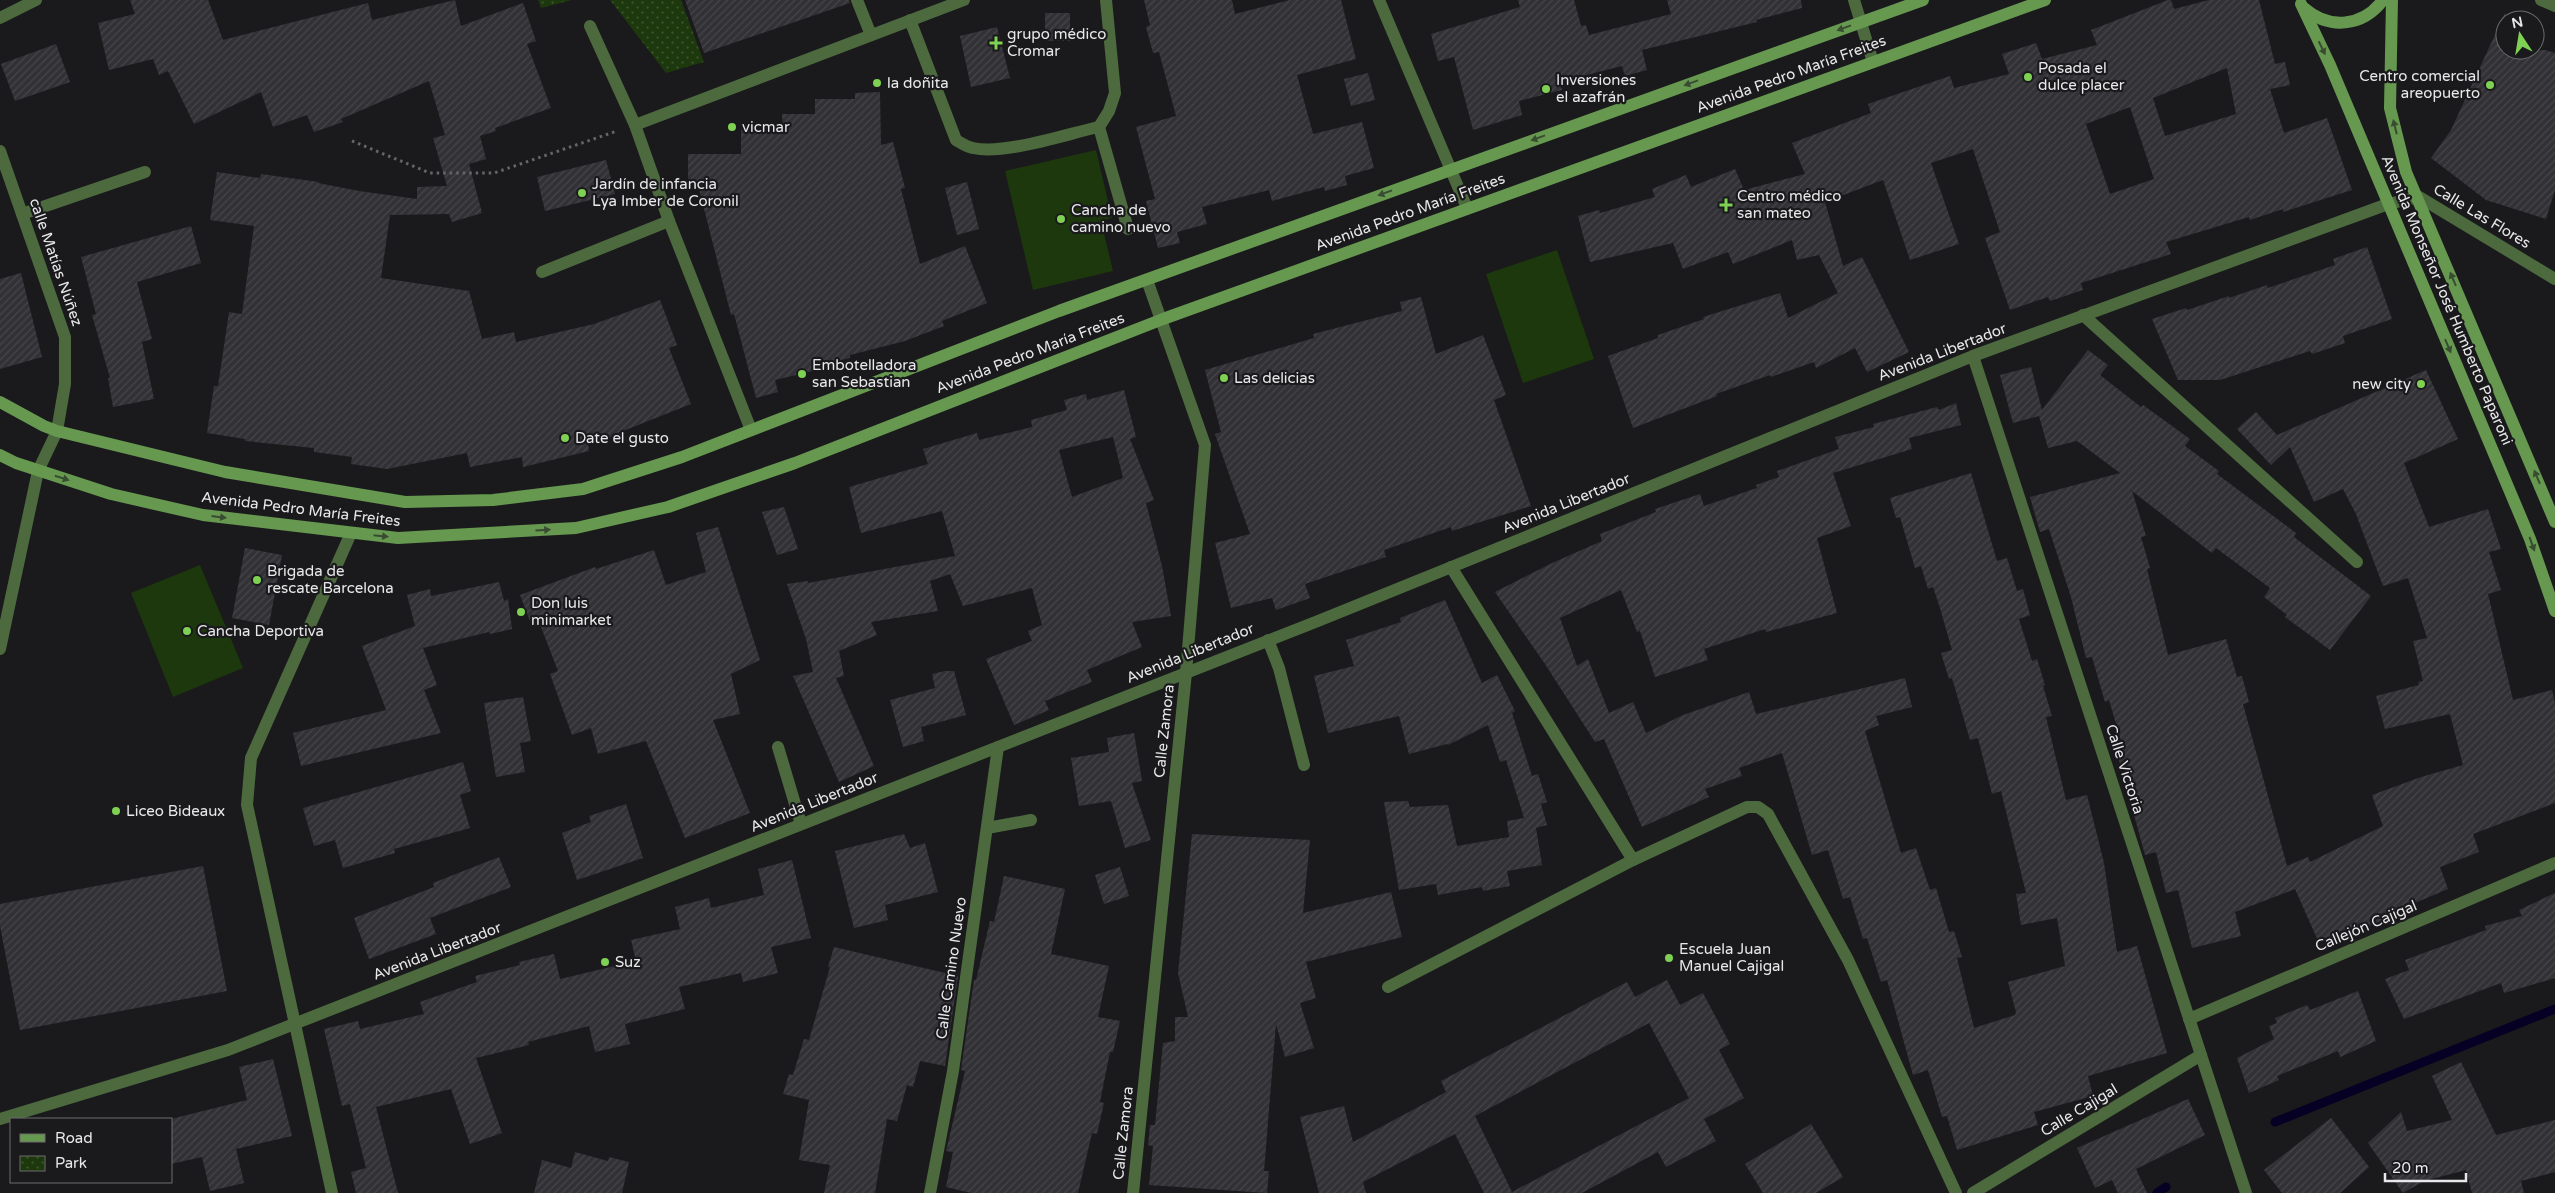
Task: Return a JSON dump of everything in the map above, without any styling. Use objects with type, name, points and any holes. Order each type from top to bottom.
[{"type":"street","points":[[0,18],[36,0]]},
{"type":"street","points":[[858,0],[871,35]]},
{"type":"street","points":[[634,125],[964,0]]},
{"type":"street","points":[[910,20],[956,140],[972,148],[995,149],[1099,127],[1109,111],[1115,93],[1106,0]]},
{"type":"street","points":[[1378,0],[1467,208]]},
{"type":"street","points":[[1854,0],[1873,62]]},
{"type":"street","name":"Avenida Pedro María Freites","points":[[0,402],[57,431],[225,472],[405,502],[493,500],[583,489],[682,457],[1059,311],[1923,0]]},
{"type":"street","name":"Avenida Pedro María Freites","points":[[0,455],[38,470],[111,494],[202,515],[398,538],[576,528],[668,507],[795,463],[1163,319],[2045,0]]},
{"type":"street","points":[[2300,2],[2313,16],[2329,22],[2346,24],[2362,19],[2376,10],[2383,0]]},
{"type":"street","name":"Avenida Monseñor José Humberto Paparoni","points":[[2392,0],[2390,108],[2406,172],[2419,197],[2555,522]]},
{"type":"street","points":[[2541,0],[2555,6]]},
{"type":"street","name":"Avenida Monseñor José Humberto Paparoni","points":[[2300,2],[2330,65],[2530,538],[2555,611]]},
{"type":"street","points":[[590,26],[634,125],[669,221],[751,430]]},
{"type":"street","points":[[1099,127],[1128,229]]},
{"type":"street","name":"calle Matías Núñez","points":[[0,151],[65,337],[65,384],[57,431],[38,470],[0,648]]},
{"type":"street","points":[[22,214],[145,172]]},
{"type":"street","name":"Calle Las Flores","points":[[2388,204],[2419,197],[2555,279]]},
{"type":"street","name":"Avenida Libertador","points":[[0,1119],[228,1050],[1186,673],[1972,356],[2388,204]]},
{"type":"street","points":[[542,272],[669,221]]},
{"type":"street","name":"Calle Zamora","points":[[1133,1193],[1186,673],[1205,445],[1163,319],[1147,280]]},
{"type":"street","points":[[2083,315],[2358,562]]},
{"type":"street","name":"Calle Victoria","points":[[1972,356],[2246,1193]]},
{"type":"street","points":[[332,1193],[247,805],[251,758],[351,533]]},
{"type":"street","points":[[1451,567],[1633,860]]},
{"type":"street","points":[[1268,640],[1279,668],[1304,765]]},
{"type":"street","points":[[778,747],[802,824]]},
{"type":"street","name":"Calle Camino Nuevo","points":[[930,1193],[953,1071],[998,747]]},
{"type":"street","points":[[1388,988],[1633,860],[1747,807],[1758,807],[1768,814],[1848,960],[1956,1193]]},
{"type":"street","points":[[987,828],[1031,820]]},
{"type":"street","name":"Callejón Cajigal","points":[[2189,1019],[2555,863]]},
{"type":"street","name":"Calle Cajigal","points":[[1973,1193],[2201,1055]]},
{"type":"path","points":[[352,141],[430,173],[494,173],[634,125]]},
{"type":"green space","points":[[538,0],[572,0],[541,8]]},
{"type":"green space","points":[[610,0],[681,0],[704,62],[666,73]]},
{"type":"green space","name":"Cancha de camino nuevo","points":[[1096,150],[1112,218],[1101,221],[1113,271],[1033,290],[1005,171]]},
{"type":"green space","points":[[1557,250],[1594,359],[1523,383],[1486,274]]},
{"type":"green space","name":"Cancha Deportiva","points":[[200,565],[243,668],[173,697],[131,593]]},
{"type":"building","points":[[130,0],[208,0],[223,40],[368,3],[372,20],[455,0],[461,26],[523,3],[536,41],[527,44],[551,108],[495,128],[496,131],[480,136],[486,159],[469,164],[482,213],[452,222],[449,214],[390,215],[381,278],[469,291],[482,339],[514,332],[516,342],[594,324],[660,300],[677,345],[669,348],[691,404],[613,435],[613,437],[588,443],[589,451],[523,467],[522,457],[470,467],[467,453],[387,469],[351,464],[352,457],[314,452],[314,448],[245,441],[245,439],[207,433],[214,386],[218,386],[229,312],[242,314],[254,226],[210,220],[217,172],[260,178],[261,174],[417,199],[417,187],[447,186],[433,138],[445,135],[429,81],[341,119],[343,122],[314,132],[307,115],[273,127],[261,92],[194,124],[168,71],[159,75],[153,59],[109,70],[98,23],[135,14]]},
{"type":"building","points":[[685,0],[849,0],[850,3],[704,53]]},
{"type":"building","points":[[1144,0],[1232,0],[1235,14],[1290,0],[1341,0],[1356,59],[1297,75],[1313,134],[1362,122],[1374,168],[1345,176],[1347,185],[1325,191],[1324,187],[1272,201],[1269,190],[1202,207],[1207,224],[1177,232],[1180,243],[1158,248],[1146,201],[1155,199],[1136,127],[1176,116],[1159,52],[1153,53],[1146,27],[1150,25]]},
{"type":"building","points":[[1518,0],[1574,0],[1581,26],[1586,25],[1589,35],[1671,14],[1667,0],[1801,0],[1802,8],[1756,20],[1757,22],[1642,50],[1647,70],[1625,76],[1622,66],[1559,82],[1562,90],[1519,101],[1522,115],[1473,130],[1454,57],[1438,61],[1431,34],[1520,7]]},
{"type":"building","points":[[2168,0],[2171,0],[2174,9],[2209,0],[2259,0],[2275,64],[2285,62],[2290,85],[2270,89],[2284,133],[2327,118],[2352,190],[2283,212],[2283,209],[2250,220],[2249,217],[2166,242],[2171,254],[2081,283],[2083,290],[2050,301],[2048,297],[2010,310],[1985,238],[2000,232],[1973,149],[1931,163],[1959,244],[1910,260],[1883,180],[1825,202],[1843,266],[1862,257],[1909,352],[1867,372],[1855,348],[1816,368],[1814,362],[1771,377],[1770,375],[1716,394],[1717,396],[1633,428],[1608,356],[1658,338],[1658,335],[1704,319],[1703,317],[1780,293],[1788,318],[1838,293],[1819,255],[1797,260],[1792,240],[1733,264],[1728,252],[1683,269],[1673,243],[1590,262],[1578,216],[1599,210],[1600,213],[1655,197],[1652,189],[1686,175],[1691,187],[1735,169],[1744,190],[1805,174],[1792,143],[1871,113],[1868,104],[1950,76],[1954,88],[2009,74],[2002,54],[2036,43],[2042,59],[2097,45],[2091,30]],"holes":[[[2227,68],[2236,114],[2165,136],[2153,98]],[[2130,107],[2154,179],[2110,194],[2086,124]]]},
{"type":"building","points":[[1045,13],[1070,13],[1070,41],[1045,41]]},
{"type":"building","points":[[997,27],[1010,78],[971,87],[960,36]]},
{"type":"building","points":[[2495,35],[2495,60],[2545,60],[2545,50],[2555,53],[2555,190],[2546,219],[2486,200],[2431,158],[2451,130]]},
{"type":"building","points":[[56,44],[70,82],[15,101],[1,64]]},
{"type":"building","points":[[1368,73],[1375,100],[1351,106],[1344,79]]},
{"type":"building","points":[[880,92],[881,145],[893,142],[905,188],[901,189],[920,264],[965,246],[987,303],[942,321],[944,326],[905,341],[850,355],[850,358],[812,367],[813,371],[775,380],[778,392],[756,398],[734,314],[731,315],[697,181],[688,182],[688,154],[741,154],[741,130],[783,130],[782,114],[815,114],[815,99],[855,99],[855,93]]},
{"type":"building","points":[[606,160],[615,194],[545,211],[537,177]]},
{"type":"building","points":[[967,182],[979,229],[957,235],[945,188]]},
{"type":"building","points":[[191,226],[201,263],[137,282],[152,339],[142,342],[154,399],[113,407],[108,378],[110,378],[92,315],[96,314],[81,257]]},
{"type":"building","points":[[2367,247],[2392,319],[2343,336],[2345,343],[2312,354],[2310,351],[2220,380],[2178,380],[2152,319],[2229,296],[2229,298],[2267,285],[2268,288],[2335,265],[2333,259]]},
{"type":"building","points":[[21,273],[42,357],[0,369],[0,279]]},
{"type":"building","points":[[1421,297],[1436,354],[1483,335],[1506,395],[1494,400],[1531,506],[1452,531],[1451,527],[1384,550],[1386,557],[1305,584],[1310,598],[1276,610],[1272,598],[1231,608],[1215,543],[1250,534],[1215,434],[1221,432],[1205,370],[1314,338],[1313,334],[1402,311],[1400,302]]},
{"type":"building","points":[[2088,350],[2108,365],[2100,375],[2141,407],[2143,405],[2190,439],[2185,446],[2219,471],[2217,474],[2296,533],[2294,537],[2371,596],[2330,650],[2285,617],[2287,615],[2264,597],[2270,588],[2216,548],[2212,553],[2132,491],[2146,536],[2141,537],[2150,568],[2147,569],[2168,655],[2226,639],[2237,677],[2242,676],[2249,702],[2243,704],[2287,866],[2308,857],[2310,862],[2383,826],[2372,795],[2421,777],[2463,765],[2450,714],[2385,729],[2376,696],[2419,685],[2418,682],[2423,681],[2413,641],[2427,638],[2408,578],[2383,586],[2356,514],[2343,489],[2314,502],[2290,447],[2271,465],[2237,429],[2256,412],[2277,435],[2426,370],[2458,439],[2404,463],[2429,527],[2488,509],[2501,549],[2489,552],[2501,590],[2488,594],[2513,700],[2552,690],[2555,703],[2555,803],[2473,834],[2479,852],[2440,867],[2448,889],[2384,916],[2385,919],[2362,929],[2360,925],[2319,943],[2295,889],[2235,912],[2241,936],[2192,948],[2178,890],[2166,893],[2156,852],[2145,855],[2115,746],[2122,744],[2109,700],[2105,702],[2092,657],[2086,658],[2071,597],[2049,529],[2040,532],[2030,497],[2120,473],[2077,441],[2048,448],[2039,416],[2013,423],[2000,375],[2031,367],[2042,410]]},
{"type":"building","points":[[1124,390],[1136,437],[1130,439],[1154,500],[1146,503],[1162,566],[1171,616],[1132,622],[1142,647],[1087,670],[1092,682],[1045,701],[1049,710],[1014,725],[986,659],[1032,641],[1028,631],[1042,625],[1032,588],[963,606],[950,574],[930,581],[938,611],[871,622],[877,635],[839,651],[844,676],[836,678],[874,766],[839,782],[793,676],[813,672],[806,639],[787,584],[808,581],[808,583],[955,556],[942,511],[861,533],[849,487],[928,464],[923,449],[977,433],[979,440],[1032,427],[1031,420],[1067,410],[1064,400],[1086,394],[1087,400]],"holes":[[[1113,437],[1123,478],[1072,497],[1059,450]]]},
{"type":"building","points":[[1956,403],[1961,425],[1909,438],[1912,449],[1833,473],[1851,526],[1817,538],[1837,613],[1766,632],[1765,629],[1704,649],[1708,660],[1655,677],[1640,631],[1637,632],[1621,590],[1560,618],[1577,666],[1588,659],[1609,713],[1633,702],[1646,733],[1683,715],[1749,692],[1756,714],[1905,678],[1912,707],[1876,716],[1879,725],[1865,731],[1901,853],[1916,848],[1930,890],[1936,888],[1949,932],[1954,931],[1962,957],[1957,958],[1974,1028],[2015,1015],[2016,1012],[2008,982],[2065,966],[2057,918],[2021,925],[2016,894],[2026,893],[2001,791],[1992,794],[1978,738],[1970,740],[1952,678],[1949,679],[1941,653],[1952,650],[1940,608],[1933,587],[1928,589],[1921,566],[1915,568],[1900,517],[1896,518],[1890,498],[1971,473],[1997,561],[2007,558],[2017,591],[2023,589],[2030,615],[2019,619],[2032,661],[2037,659],[2045,685],[2043,686],[2052,716],[2046,717],[2066,800],[2087,795],[2104,863],[2117,952],[2137,946],[2167,1053],[2088,1076],[2093,1096],[2034,1112],[2038,1125],[1957,1150],[1947,1116],[1942,1117],[1928,1070],[1913,1075],[1887,980],[1881,982],[1867,938],[1863,939],[1850,897],[1843,899],[1828,850],[1812,855],[1782,753],[1739,768],[1742,776],[1705,789],[1709,797],[1642,827],[1604,739],[1595,742],[1545,664],[1495,592],[1552,563],[1602,541],[1600,534],[1656,512],[1655,509],[1700,494],[1704,506],[1757,488],[1756,485],[1779,477],[1777,471],[1839,449],[1835,437],[1874,427],[1873,424],[1937,407],[1939,410]]},
{"type":"building","points":[[784,507],[798,549],[777,555],[762,512]]},
{"type":"building","points":[[718,527],[760,660],[731,674],[740,714],[713,720],[750,813],[685,838],[646,741],[598,754],[591,728],[572,735],[550,674],[558,671],[539,622],[531,624],[520,595],[595,567],[596,569],[654,550],[666,585],[706,572],[696,533]]},
{"type":"building","points":[[245,548],[282,555],[269,625],[232,618]]},
{"type":"building","points":[[499,582],[504,601],[508,599],[512,629],[490,634],[489,632],[423,648],[437,685],[424,690],[441,733],[301,766],[293,733],[386,710],[362,646],[415,626],[407,595],[430,589],[431,596]]},
{"type":"building","points":[[1445,600],[1482,683],[1497,675],[1515,711],[1512,713],[1532,776],[1538,774],[1547,802],[1541,804],[1547,825],[1536,828],[1542,865],[1507,871],[1510,886],[1483,891],[1482,887],[1438,895],[1436,884],[1399,890],[1384,802],[1408,801],[1410,807],[1448,805],[1457,846],[1509,837],[1507,821],[1524,818],[1506,760],[1500,762],[1488,725],[1448,745],[1409,754],[1399,716],[1328,733],[1314,676],[1354,666],[1346,640],[1401,622],[1400,618]]},
{"type":"building","points":[[954,671],[966,715],[921,727],[924,741],[903,747],[890,700],[935,688],[932,674]]},
{"type":"building","points":[[523,697],[531,741],[520,743],[525,772],[496,777],[484,703]]},
{"type":"building","points":[[1134,733],[1142,781],[1132,783],[1151,840],[1125,848],[1111,801],[1079,806],[1071,758],[1109,752],[1107,738]]},
{"type":"building","points":[[463,762],[471,791],[460,795],[470,828],[394,849],[395,853],[343,868],[335,840],[314,846],[303,808]]},
{"type":"building","points":[[626,804],[643,858],[577,880],[562,833],[591,822],[589,816]]},
{"type":"building","points":[[904,834],[910,848],[925,843],[938,892],[885,905],[888,920],[854,928],[835,851]]},
{"type":"building","points":[[1192,834],[1310,840],[1303,913],[1391,892],[1402,937],[1306,962],[1316,998],[1300,1003],[1314,1048],[1285,1057],[1276,1024],[1264,1171],[1269,1171],[1267,1193],[1149,1185],[1153,1146],[1148,1145],[1150,1125],[1155,1125],[1163,1043],[1175,1041],[1175,1017],[1188,1017],[1178,973]]},
{"type":"building","points":[[499,857],[511,887],[430,918],[436,934],[369,959],[354,918],[434,887],[433,883]]},
{"type":"building","points":[[792,860],[811,938],[771,947],[778,973],[743,982],[741,973],[679,987],[685,1009],[625,1024],[630,1044],[595,1052],[589,1026],[528,1042],[529,1045],[476,1058],[502,1133],[470,1144],[451,1089],[376,1107],[398,1193],[356,1193],[351,1172],[366,1168],[350,1104],[342,1106],[324,1029],[358,1021],[360,1029],[424,1014],[420,1002],[477,982],[475,976],[520,965],[519,962],[554,954],[560,979],[636,961],[631,940],[680,929],[675,907],[709,898],[711,908],[764,895],[758,869]]},
{"type":"building","points":[[203,866],[227,991],[20,1030],[0,926],[0,904]]},
{"type":"building","points":[[1120,867],[1129,896],[1104,904],[1095,875]]},
{"type":"building","points":[[1004,876],[1065,889],[1051,954],[1109,966],[1098,1017],[1120,1021],[1113,1052],[1110,1052],[1100,1102],[1104,1103],[1097,1134],[1092,1133],[1078,1193],[971,1193],[946,1187],[953,1152],[946,1151],[965,1071],[961,1070],[974,980],[976,980],[990,921],[994,922]]},
{"type":"building","points":[[2555,893],[2555,978],[2504,993],[2501,983],[2404,1019],[2385,979],[2409,970],[2405,960],[2486,930],[2485,926],[2522,916],[2519,910]]},
{"type":"building","points":[[834,947],[958,976],[945,1066],[920,1061],[913,1087],[907,1085],[897,1121],[887,1119],[875,1193],[824,1193],[830,1165],[799,1160],[809,1100],[783,1094],[789,1074],[793,1075],[804,1039],[809,1040]]},
{"type":"building","points":[[1667,980],[1680,1005],[1703,993],[1730,1044],[1719,1050],[1744,1098],[1704,1119],[1716,1141],[1666,1167],[1658,1152],[1582,1193],[1484,1193],[1455,1134],[1363,1182],[1366,1193],[1319,1193],[1300,1117],[1344,1106],[1353,1142],[1446,1092],[1441,1081],[1627,982],[1635,997]],"holes":[[[1649,1023],[1689,1098],[1512,1192],[1475,1116]]]},
{"type":"building","points":[[2358,991],[2376,1041],[2340,1057],[2338,1051],[2277,1076],[2279,1080],[2249,1093],[2237,1058],[2274,1039],[2269,1026],[2277,1023],[2275,1018],[2307,1005],[2310,1010]]},
{"type":"building","points":[[273,1059],[292,1136],[236,1149],[244,1183],[210,1191],[202,1157],[172,1164],[172,1119],[247,1100],[239,1067]]},
{"type":"building","points":[[2461,1062],[2496,1135],[2555,1120],[2555,1172],[2521,1181],[2524,1193],[2472,1193],[2466,1170],[2424,1181],[2403,1193],[2368,1143],[2401,1112],[2407,1131],[2452,1120],[2432,1076]]},
{"type":"building","points":[[2188,1099],[2205,1135],[2136,1169],[2147,1193],[2118,1193],[2112,1180],[2095,1188],[2077,1148]]},
{"type":"building","points":[[2331,1118],[2369,1167],[2340,1193],[2282,1193],[2264,1170]]},
{"type":"building","points":[[1811,1124],[1843,1177],[1816,1193],[1763,1193],[1745,1164]]},
{"type":"building","points":[[575,1152],[608,1161],[609,1157],[629,1162],[622,1193],[534,1193],[542,1160],[571,1168]]},
{"type":"waterway","points":[[2275,1122],[2555,1009]]},
{"type":"waterway","points":[[2157,1193],[2166,1187]]},
{"type":"place","name":"grupo médico Cromar","points":[[996,43]]},
{"type":"place","name":"Posada el dulce placer","points":[[2028,77]]},
{"type":"place","name":"la doñita","points":[[877,83]]},
{"type":"place","name":"Centro comercial areopuerto","points":[[2490,85]]},
{"type":"place","name":"Inversiones el azafrán","points":[[1546,89]]},
{"type":"place","name":"vicmar","points":[[732,127]]},
{"type":"place","name":"Jardín de infancia Lya Imber de Coronil","points":[[582,193]]},
{"type":"place","name":"Centro médico san mateo","points":[[1726,205]]},
{"type":"place","name":"Cancha de camino nuevo","points":[[1061,219]]},
{"type":"place","name":"Embotelladora san Sebastian","points":[[802,374]]},
{"type":"place","name":"Las delicias","points":[[1224,378]]},
{"type":"place","name":"new city","points":[[2421,384]]},
{"type":"place","name":"Date el gusto","points":[[565,438]]},
{"type":"place","name":"Brigada de rescate Barcelona","points":[[257,580]]},
{"type":"place","name":"Don luis minimarket","points":[[521,612]]},
{"type":"place","name":"Cancha Deportiva","points":[[187,631]]},
{"type":"place","name":"Liceo Bideaux","points":[[116,811]]},
{"type":"place","name":"Escuela Juan Manuel Cajigal","points":[[1669,958]]},
{"type":"place","name":"Suz","points":[[605,962]]}]
